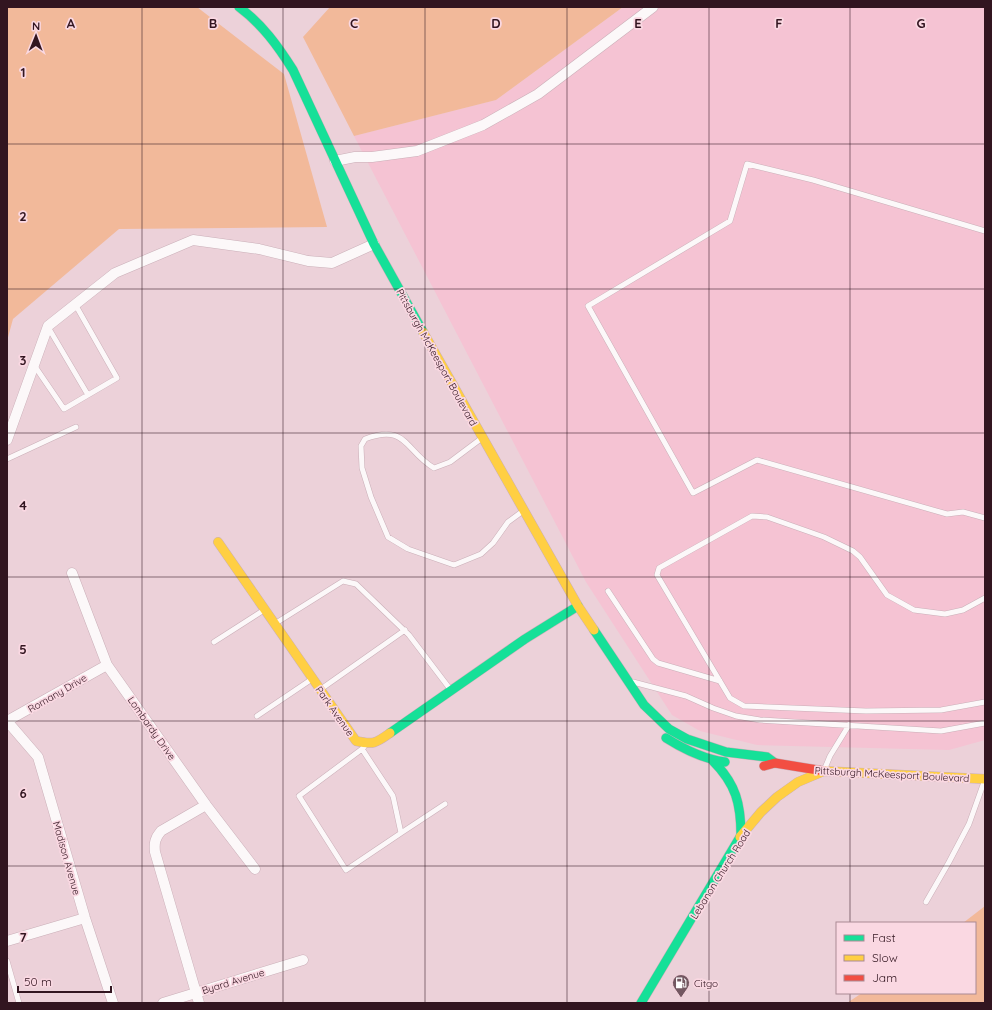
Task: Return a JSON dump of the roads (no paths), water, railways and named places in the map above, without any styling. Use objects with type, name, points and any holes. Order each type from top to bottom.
[{"type":"main road","name":"Pittsburgh McKeesport Boulevard","points":[[239,7],[252,17],[277,45],[293,70],[374,244],[578,606],[644,705],[669,729],[687,739],[726,752],[767,757],[774,763]]},
{"type":"main road","name":"Park Avenue","points":[[218,542],[356,741],[365,747]]},
{"type":"main road","points":[[365,747],[379,741],[525,639],[578,606]]},
{"type":"main road","name":"Pittsburgh McKeesport Boulevard","points":[[644,705],[648,720],[663,735],[684,749],[714,761],[735,763]]},
{"type":"main road","points":[[714,761],[724,771],[736,794],[742,816],[741,836]]},
{"type":"main road","name":"Pittsburgh McKeesport Boulevard","points":[[756,765],[764,766],[774,763],[824,771],[985,779]]},
{"type":"main road","name":"Lebanon Church Road","points":[[641,1003],[741,836],[761,812],[777,797],[798,782],[824,771]]},
{"type":"street","points":[[335,161],[355,157],[372,157],[417,151],[483,124],[538,94],[653,7]]},
{"type":"street","points":[[7,440],[48,326],[115,273],[193,240],[259,250],[308,261],[332,263],[374,244]]},
{"type":"street","name":"Lombardy Drive","points":[[72,573],[107,665],[206,805],[255,869]]},
{"type":"street","name":"Romany Drive","points":[[7,721],[107,665]]},
{"type":"street","name":"Madison Avenue","points":[[7,721],[38,757],[85,918],[113,1003]]},
{"type":"street","points":[[199,1003],[155,852],[154,844],[161,831],[206,805]]},
{"type":"street","points":[[7,941],[85,918]]},
{"type":"street","name":"Byard Avenue","points":[[163,1003],[303,960]]},
{"type":"lane","points":[[985,231],[813,180],[747,164],[730,222],[588,306],[693,494],[757,460],[947,514],[963,512],[985,518]]},
{"type":"lane","points":[[34,365],[64,409],[117,378],[75,304]]},
{"type":"lane","points":[[48,326],[88,395]]},
{"type":"lane","points":[[7,459],[76,426]]},
{"type":"lane","points":[[482,437],[450,462],[434,468],[420,457],[408,443],[392,434],[378,434],[365,439],[361,446],[362,468],[371,497],[388,537],[408,549],[454,565],[481,554],[493,543],[508,522],[524,511]]},
{"type":"lane","points":[[985,598],[963,610],[945,614],[914,610],[888,596],[860,557],[852,551],[824,537],[783,522],[766,517],[752,516],[659,568],[657,575],[730,698],[744,706],[866,711],[941,710],[985,702]]},
{"type":"lane","points":[[275,624],[344,581],[356,584],[405,630],[451,690]]},
{"type":"lane","points":[[608,591],[653,659],[658,664],[720,681]]},
{"type":"lane","points":[[214,642],[264,609]]},
{"type":"lane","points":[[320,690],[405,630]]},
{"type":"lane","points":[[257,716],[312,678]]},
{"type":"lane","points":[[628,681],[686,696],[736,716],[760,720],[941,731],[985,723]]},
{"type":"lane","points":[[824,771],[830,756],[849,725]]},
{"type":"lane","points":[[401,833],[393,796],[365,747],[299,796],[346,870],[445,804]]},
{"type":"lane","points":[[926,902],[969,824],[985,779]]},
{"type":"lane","points":[[7,961],[19,1003]]},
{"type":"place","name":"Citgo","points":[[681,998]]}]
